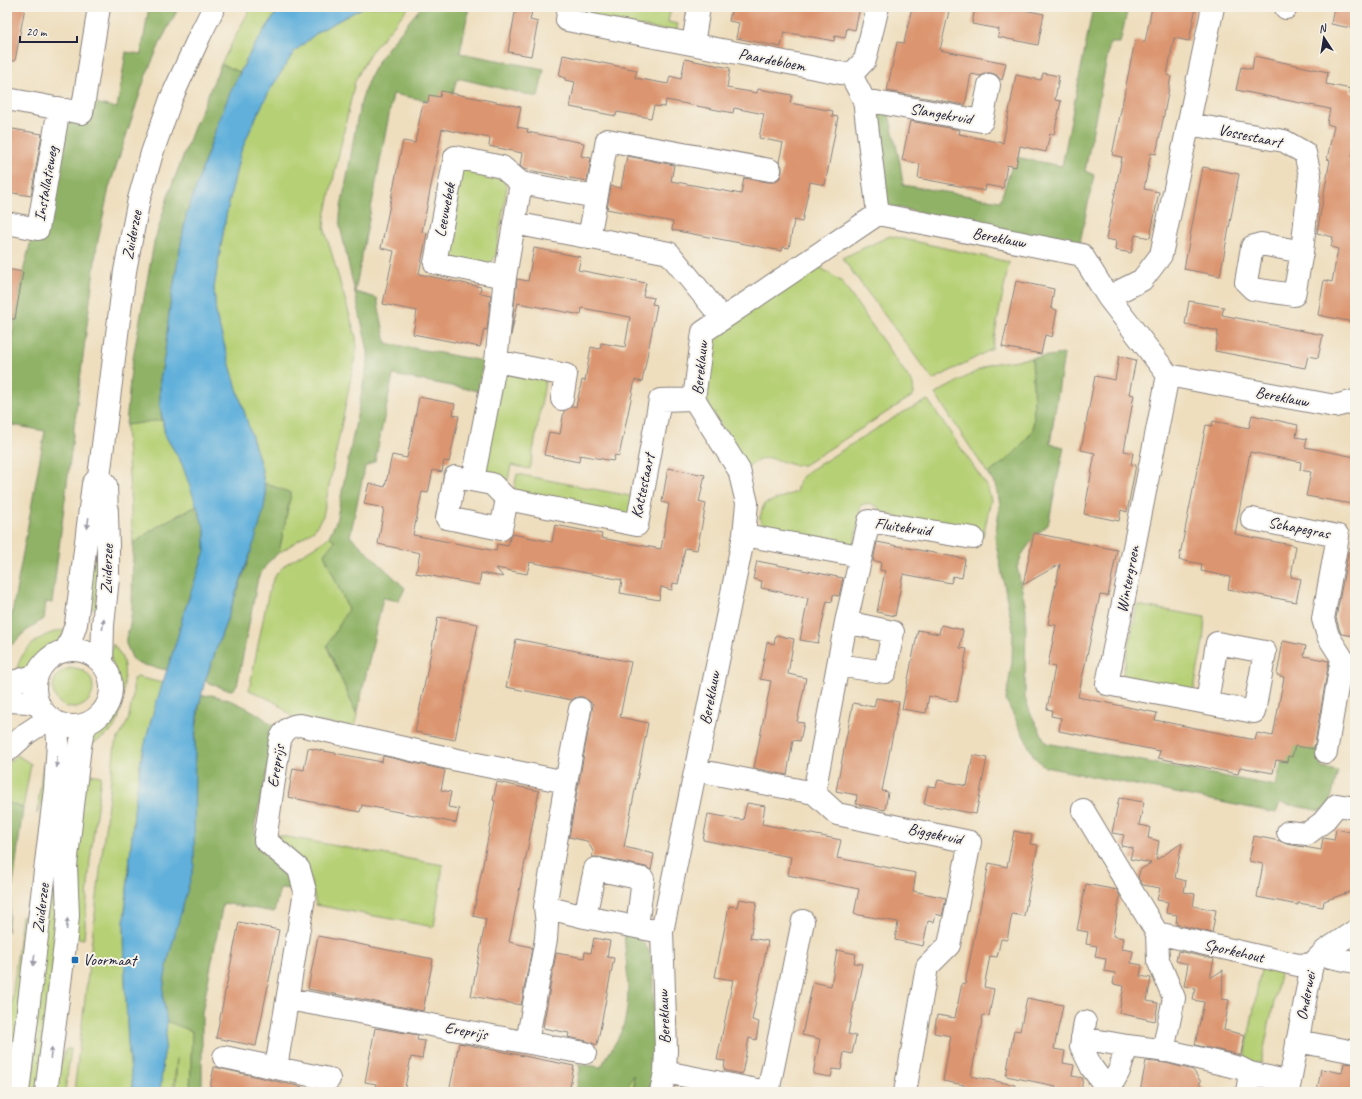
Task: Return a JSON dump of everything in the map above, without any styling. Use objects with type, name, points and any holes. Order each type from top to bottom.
[{"type":"street","points":[[7,99],[82,113],[99,7]]},
{"type":"street","name":"Zuiderzee","points":[[65,651],[70,642],[76,624],[93,484],[99,477],[125,270],[139,199],[163,121],[177,86],[214,7]]},
{"type":"street","name":"Paardebloem","points":[[570,7],[567,20],[851,75]]},
{"type":"street","points":[[693,44],[699,7]]},
{"type":"street","points":[[878,7],[865,60],[851,75],[864,100],[878,214]]},
{"type":"street","points":[[1108,297],[1142,280],[1161,255],[1213,7]]},
{"type":"street","name":"Slangekruid","points":[[864,100],[982,121],[989,85]]},
{"type":"street","name":"Installatieweg","points":[[7,223],[38,229],[59,108]]},
{"type":"street","name":"Vossestaart","points":[[1189,124],[1284,141],[1305,153],[1310,175],[1302,252]]},
{"type":"street","points":[[589,238],[607,140],[770,170]]},
{"type":"street","name":"Leeuwebek","points":[[505,277],[435,263],[455,157],[502,167],[520,182],[596,197]]},
{"type":"street","points":[[473,480],[496,361],[505,277],[520,182]]},
{"type":"street","name":"Bereklauw","points":[[663,1082],[666,1050],[662,932],[744,534],[747,503],[739,470],[694,398],[703,332],[878,214],[1082,255],[1108,297],[1168,375],[1335,406],[1355,401]]},
{"type":"street","points":[[514,223],[669,253],[722,318]]},
{"type":"street","points":[[496,361],[566,375],[562,399]]},
{"type":"street","name":"Wintergroen","points":[[1168,375],[1107,684],[1207,702]]},
{"type":"street","name":"Kattestaart","points":[[507,499],[637,525],[660,400],[694,398]]},
{"type":"street","name":"Zuiderzee","points":[[99,477],[106,485],[108,545],[108,578],[102,630],[102,663]]},
{"type":"street","points":[[455,477],[492,484],[507,499],[501,529],[447,518],[455,477]]},
{"type":"street","name":"Schapegras","points":[[1252,519],[1338,536],[1323,619],[1328,636],[1349,659],[1326,752]]},
{"type":"street","name":"Fluitekruid","points":[[814,793],[846,622],[869,520],[972,538]]},
{"type":"street","points":[[744,534],[860,556]]},
{"type":"street","points":[[838,665],[885,672],[893,632],[846,622]]},
{"type":"street","points":[[7,701],[30,702],[49,716],[69,726],[87,724],[96,719],[103,711],[110,697],[111,682],[108,672],[97,658],[85,652],[72,650],[65,651],[48,659],[37,675],[35,691],[49,716]]},
{"type":"street","points":[[7,682],[37,675]]},
{"type":"street","points":[[526,1042],[546,939],[547,924],[545,907],[580,709]]},
{"type":"street","points":[[7,751],[49,716]]},
{"type":"street","name":"Zuiderzee","points":[[18,1092],[55,789],[58,743],[49,716]]},
{"type":"street","name":"Zuiderzee","points":[[46,1092],[68,915],[66,866],[80,746],[83,732],[87,724]]},
{"type":"street","name":"Ereprijs","points":[[276,1068],[305,892],[299,869],[265,840],[280,740],[283,734],[296,725],[306,726],[462,761],[566,782]]},
{"type":"street","points":[[696,770],[814,793]]},
{"type":"street","name":"Biggekruid","points":[[814,793],[838,814],[970,842],[949,945],[927,967],[905,1092]]},
{"type":"street","points":[[1288,832],[1307,834],[1323,822],[1337,805],[1355,808]]},
{"type":"street","points":[[1083,810],[1157,933],[1158,960],[1174,998],[1163,1051]]},
{"type":"street","points":[[585,917],[595,869],[643,879],[637,927]]},
{"type":"street","points":[[545,907],[585,917],[662,932]]},
{"type":"street","points":[[663,1082],[767,1092],[803,921]]},
{"type":"street","name":"Onderwei","points":[[1248,1083],[1289,1087],[1297,1041],[1317,960],[1355,931]]},
{"type":"street","name":"Sporkehout","points":[[1157,933],[1298,965],[1317,960],[1355,962]]},
{"type":"street","name":"Ereprijs","points":[[288,999],[585,1053]]},
{"type":"street","points":[[1127,1046],[1113,1090],[1092,1068],[1082,1046],[1084,1030],[1127,1046],[1163,1051],[1240,1068],[1248,1083]]},
{"type":"street","points":[[1297,1041],[1355,1052]]},
{"type":"street","points":[[224,1057],[328,1079]]},
{"type":"green space","points":[[149,7],[179,7],[162,39],[146,75],[109,188],[97,245],[52,603],[46,602],[44,619],[24,633],[7,650],[7,641],[45,431],[7,424],[7,364],[23,272],[64,109],[90,102],[117,108],[126,52],[141,54]]},
{"type":"green space","points":[[251,7],[280,7],[251,51],[240,72],[221,64]]},
{"type":"green space","points":[[364,7],[409,7],[370,53],[355,81],[325,217],[324,227],[356,337],[357,347],[323,516],[314,530],[279,553],[291,493],[264,483],[261,466],[216,315],[214,288],[226,216],[240,154],[254,121],[270,90],[294,52],[319,31]]},
{"type":"green space","points":[[421,7],[469,7],[460,53],[544,69],[538,97],[457,78],[450,105],[393,94],[355,292],[377,298],[386,343],[483,361],[478,391],[393,375],[375,461],[365,467],[350,536],[405,588],[399,601],[383,598],[357,715],[327,646],[348,609],[324,554],[335,541],[329,536],[336,522],[368,360],[368,351],[340,226],[340,212],[356,123],[370,76],[380,58]]},
{"type":"green space","points":[[577,7],[671,7],[668,22],[678,24],[676,32],[581,17]]},
{"type":"green space","points":[[1093,7],[1128,7],[1120,43],[1110,43],[1085,171],[1094,175],[1079,247],[890,206],[885,198],[872,117],[877,114],[889,114],[900,163],[903,185],[1000,201],[1015,157],[1062,166]]},
{"type":"green space","points":[[221,64],[240,72],[218,123],[186,216],[170,305],[165,352],[160,380],[160,405],[162,420],[126,425],[131,369],[154,243],[169,193],[195,125]]},
{"type":"green space","points":[[461,166],[499,174],[507,187],[496,255],[489,268],[446,258]]},
{"type":"green space","points":[[890,236],[1009,262],[992,349],[933,380],[842,258]]},
{"type":"green space","points":[[818,266],[841,281],[913,384],[914,395],[804,465],[793,465],[770,458],[761,459],[747,467],[704,400],[711,341],[717,332]]},
{"type":"green space","points":[[1064,354],[1050,444],[1064,447],[1048,525],[1036,535],[1023,553],[1017,567],[1026,609],[1025,697],[1030,712],[1046,743],[1276,786],[1286,742],[1321,750],[1321,768],[1338,771],[1330,803],[1321,811],[1280,803],[1276,813],[1045,767],[1034,757],[1006,700],[1012,662],[1013,630],[995,538],[1000,503],[995,485],[988,474],[1009,458],[1021,446],[1033,430],[1034,409],[1032,358]]},
{"type":"green space","points":[[1032,358],[1034,409],[1033,430],[1021,446],[1009,458],[988,474],[935,394],[990,364]]},
{"type":"green space","points":[[504,370],[546,377],[530,469],[511,465],[507,484],[482,476]]},
{"type":"green space","points":[[928,400],[987,486],[991,500],[983,536],[900,518],[882,512],[878,507],[869,503],[861,505],[854,545],[761,528],[760,517],[764,504],[796,492],[799,480],[809,471],[903,412]]},
{"type":"green space","points":[[162,420],[165,435],[182,464],[198,506],[164,523],[133,544],[126,425]]},
{"type":"green space","points":[[517,474],[635,497],[630,518],[513,494]]},
{"type":"green space","points":[[264,483],[291,493],[279,553],[275,555],[258,578],[237,686],[232,690],[225,689],[205,681],[247,564],[266,495]]},
{"type":"green space","points":[[198,506],[205,530],[205,551],[183,615],[167,670],[139,664],[133,660],[126,644],[132,609],[133,544],[164,523]]},
{"type":"green space","points":[[99,508],[97,609],[84,607]]},
{"type":"green space","points":[[329,536],[335,541],[324,554],[348,609],[327,647],[357,715],[354,728],[292,717],[278,704],[249,690],[268,595],[272,582],[277,573],[286,564],[324,541]]},
{"type":"green space","points":[[1137,605],[1205,617],[1203,642],[1194,689],[1188,692],[1122,678]]},
{"type":"green space","points":[[66,630],[57,643],[41,653],[25,670],[17,669],[23,654],[35,642],[42,637],[58,631]]},
{"type":"green space","points":[[113,644],[121,657],[124,666],[124,687],[120,714],[116,725],[111,731],[101,739],[91,744],[93,731],[110,715],[118,696],[119,680],[110,656]]},
{"type":"green space","points":[[77,668],[84,671],[90,677],[93,688],[92,696],[84,705],[77,708],[69,708],[62,705],[54,696],[53,684],[56,677],[65,669]]},
{"type":"green space","points":[[137,677],[163,683],[141,759],[135,802],[124,923],[128,1043],[133,1092],[74,1092],[115,744],[128,721],[133,696],[133,679]]},
{"type":"green space","points":[[211,695],[238,703],[262,717],[277,729],[255,824],[255,832],[295,869],[292,889],[280,888],[274,912],[223,903],[202,1013],[202,1092],[190,1092],[192,1031],[166,1021],[163,997],[201,696]]},
{"type":"green space","points":[[17,755],[31,764],[23,808],[7,802],[7,764]]},
{"type":"green space","points":[[43,765],[49,766],[47,790],[37,814]]},
{"type":"green space","points":[[62,769],[61,876],[41,1092],[22,1092]]},
{"type":"green space","points":[[83,773],[101,776],[90,861],[84,939],[71,937]]},
{"type":"green space","points":[[7,802],[23,808],[7,932]]},
{"type":"green space","points":[[276,835],[443,865],[434,927],[316,905],[308,870]]},
{"type":"green space","points":[[22,916],[33,917],[11,1092],[7,1092],[7,1041]]},
{"type":"green space","points":[[624,933],[630,935],[644,943],[649,951],[652,963],[655,1047],[649,1092],[635,1092],[633,1075],[625,1092],[576,1092],[580,1069],[579,1064],[601,1067],[618,1038],[623,1026],[628,999]]},
{"type":"green space","points":[[1267,967],[1281,969],[1261,1063],[1244,1061],[1261,969]]},
{"type":"green space","points":[[166,1021],[192,1031],[190,1092],[175,1092],[177,1058],[173,1092],[160,1092]]},
{"type":"green space","points":[[66,1049],[71,1049],[65,1092],[52,1092],[56,1077]]},
{"type":"green space","points":[[633,1074],[635,1092],[625,1092]]},
{"type":"water","points":[[280,7],[364,7],[319,31],[294,52],[270,90],[254,121],[240,154],[226,216],[214,288],[216,315],[261,466],[266,495],[263,513],[255,540],[205,681],[198,709],[195,738],[194,866],[169,956],[164,981],[163,997],[167,1023],[160,1092],[133,1092],[128,1043],[124,923],[135,802],[141,759],[152,716],[177,639],[183,615],[205,551],[205,530],[182,464],[165,435],[160,405],[160,380],[165,352],[170,305],[186,216],[218,123],[232,88],[251,51]]},
{"type":"building","points":[[7,7],[25,7],[15,61],[7,60]]},
{"type":"building","points":[[516,7],[533,7],[530,20],[538,22],[531,56],[508,52]]},
{"type":"building","points":[[732,7],[860,7],[855,30],[847,28],[845,38],[835,36],[834,41],[784,32],[781,47],[736,38],[739,23],[729,21]]},
{"type":"building","points":[[912,7],[931,7],[949,11],[940,50],[1006,63],[1002,80],[997,75],[992,73],[985,73],[981,76],[971,74],[965,105],[887,91],[897,42],[904,43]]},
{"type":"building","points":[[975,7],[1009,7],[1044,14],[1038,45],[998,37],[999,29],[972,24]]},
{"type":"building","points":[[1152,7],[1196,7],[1189,41],[1174,38],[1167,75],[1171,76],[1164,115],[1156,154],[1151,153],[1144,189],[1159,192],[1150,238],[1135,235],[1131,253],[1115,250],[1116,241],[1106,239],[1122,157],[1112,155],[1135,41],[1145,42]]},
{"type":"building","points":[[1334,7],[1355,7],[1355,29],[1331,24]]},
{"type":"building","points":[[563,55],[637,70],[635,78],[668,84],[670,76],[681,79],[685,59],[730,68],[727,88],[757,93],[758,89],[792,95],[790,103],[833,111],[832,116],[838,117],[825,185],[810,182],[802,222],[794,220],[789,248],[783,247],[782,251],[672,230],[673,222],[607,209],[611,186],[621,188],[627,156],[674,165],[671,181],[741,194],[744,178],[775,182],[780,178],[782,166],[779,162],[783,143],[759,138],[764,114],[734,108],[733,113],[666,100],[665,107],[654,106],[651,118],[617,112],[616,116],[570,107],[575,82],[565,80],[565,78],[559,76]]},
{"type":"building","points":[[1254,56],[1328,72],[1326,84],[1351,89],[1350,93],[1355,94],[1355,141],[1352,157],[1355,158],[1355,314],[1353,322],[1318,315],[1324,280],[1332,282],[1338,249],[1331,247],[1333,237],[1317,233],[1330,160],[1327,159],[1334,126],[1327,124],[1330,109],[1236,90],[1241,67],[1252,69]]},
{"type":"building","points":[[1043,73],[1059,76],[1055,100],[1061,101],[1054,134],[1050,134],[1046,152],[1020,146],[1016,167],[1007,165],[1003,188],[986,185],[985,191],[918,178],[920,164],[902,160],[910,121],[960,130],[959,134],[1003,143],[1016,75],[1041,80]]},
{"type":"building","points":[[441,91],[521,107],[517,127],[528,129],[527,132],[584,143],[581,156],[591,158],[587,181],[523,169],[520,166],[522,153],[489,146],[490,138],[442,129],[422,232],[427,233],[419,274],[481,287],[480,293],[491,295],[487,330],[484,329],[480,347],[413,334],[417,311],[383,304],[394,251],[381,248],[403,141],[415,143],[423,102],[428,103],[429,95],[440,97]]},
{"type":"building","points":[[7,128],[42,134],[31,196],[7,192]]},
{"type":"building","points":[[1203,167],[1239,174],[1220,276],[1184,269]]},
{"type":"building","points":[[534,248],[581,257],[578,270],[646,283],[643,296],[654,298],[652,304],[657,305],[642,382],[635,380],[619,456],[615,455],[613,461],[580,455],[579,462],[544,455],[549,432],[560,434],[564,411],[572,406],[576,407],[582,380],[585,381],[591,347],[600,349],[601,343],[625,347],[630,317],[582,308],[581,315],[518,303],[511,335],[517,279],[528,281]]},
{"type":"building","points":[[7,269],[23,272],[15,319],[7,319]]},
{"type":"building","points":[[1016,281],[1054,289],[1051,308],[1057,310],[1052,337],[1045,335],[1041,354],[1002,347]]},
{"type":"building","points":[[1189,301],[1224,307],[1222,315],[1323,335],[1318,358],[1308,356],[1305,368],[1215,351],[1218,331],[1185,324]]},
{"type":"building","points":[[1119,356],[1136,360],[1129,394],[1134,395],[1124,451],[1133,453],[1131,464],[1136,465],[1127,512],[1121,510],[1119,521],[1084,514],[1095,453],[1081,450],[1095,376],[1115,380]]},
{"type":"building","points":[[419,397],[455,404],[453,415],[459,416],[449,462],[444,461],[442,472],[433,470],[428,493],[422,492],[413,535],[496,551],[497,544],[508,546],[512,534],[552,542],[555,525],[602,534],[601,538],[661,549],[669,504],[662,502],[668,468],[705,475],[699,502],[706,504],[697,550],[685,548],[678,584],[673,583],[672,590],[661,587],[659,600],[620,593],[622,580],[530,562],[527,574],[496,568],[503,577],[481,573],[479,585],[416,573],[420,553],[378,544],[384,508],[364,504],[369,483],[385,487],[392,455],[407,458]]},
{"type":"building","points":[[1252,415],[1298,425],[1296,437],[1307,439],[1305,447],[1355,457],[1355,490],[1352,504],[1306,496],[1311,472],[1300,470],[1301,462],[1250,452],[1235,534],[1296,546],[1291,577],[1301,579],[1296,602],[1228,589],[1230,577],[1201,571],[1202,564],[1179,560],[1206,425],[1212,426],[1213,421],[1249,428]]},
{"type":"building","points":[[1034,533],[1117,550],[1108,596],[1100,595],[1078,697],[1157,713],[1155,720],[1255,740],[1257,733],[1273,736],[1284,677],[1277,675],[1283,641],[1306,646],[1304,656],[1329,661],[1314,749],[1295,746],[1292,757],[1288,756],[1287,762],[1276,760],[1273,773],[1240,767],[1238,774],[1158,758],[1160,751],[1059,731],[1061,718],[1051,716],[1052,710],[1047,709],[1055,667],[1048,665],[1056,625],[1048,624],[1060,564],[1023,585]]},
{"type":"building","points":[[877,542],[965,559],[962,578],[953,576],[951,583],[903,574],[895,616],[877,612],[885,571],[880,570],[881,562],[873,561]]},
{"type":"building","points":[[1349,548],[1355,548],[1355,636],[1341,634],[1336,618]]},
{"type":"building","points":[[757,561],[843,578],[839,596],[833,595],[832,602],[827,601],[818,643],[800,640],[808,598],[761,588],[762,581],[753,579]]},
{"type":"building","points":[[438,617],[478,624],[455,740],[415,732]]},
{"type":"building","points":[[941,625],[963,630],[960,648],[967,649],[957,702],[929,696],[926,713],[902,709],[918,630],[939,634]]},
{"type":"building","points":[[776,635],[794,639],[788,674],[806,678],[797,722],[804,723],[800,741],[793,740],[787,775],[754,768],[771,681],[760,679],[767,642],[774,644]]},
{"type":"building","points":[[516,639],[631,662],[620,717],[648,723],[624,847],[654,854],[651,870],[646,867],[592,857],[593,851],[587,841],[569,837],[593,704],[583,697],[576,697],[572,700],[506,687]]},
{"type":"building","points":[[876,698],[899,702],[882,791],[888,792],[885,810],[856,804],[857,795],[836,791],[853,703],[874,707]]},
{"type":"building","points":[[308,748],[382,762],[383,756],[445,770],[441,790],[451,792],[448,807],[459,809],[456,823],[362,805],[360,812],[288,797],[293,768],[304,770]]},
{"type":"building","points":[[973,755],[987,758],[976,814],[924,804],[928,786],[936,787],[938,780],[967,786]]},
{"type":"building","points":[[497,782],[539,791],[509,942],[532,948],[521,1005],[471,996],[486,919],[473,916],[495,801],[493,800]]},
{"type":"building","points":[[1119,798],[1144,802],[1139,825],[1150,827],[1148,838],[1159,841],[1156,860],[1182,843],[1175,878],[1186,881],[1184,892],[1195,894],[1193,906],[1216,910],[1212,933],[1176,924],[1177,915],[1166,913],[1168,902],[1157,900],[1160,888],[1143,885],[1138,878],[1140,870],[1151,863],[1130,859],[1133,848],[1121,846],[1124,835],[1112,833]]},
{"type":"building","points":[[747,803],[765,806],[762,824],[841,840],[837,858],[916,873],[913,891],[946,898],[942,916],[936,914],[934,922],[928,921],[923,946],[895,940],[898,922],[854,914],[859,889],[788,875],[791,857],[703,840],[708,814],[743,820]]},
{"type":"building","points":[[1336,829],[1355,833],[1355,890],[1324,901],[1323,907],[1298,903],[1298,905],[1257,897],[1263,864],[1249,861],[1254,836],[1321,850],[1323,838],[1334,840]]},
{"type":"building","points":[[1014,831],[1032,835],[1030,844],[1038,845],[1024,916],[1012,914],[1007,940],[1001,939],[997,957],[990,956],[984,987],[994,989],[989,1016],[983,1015],[971,1076],[1015,1085],[1014,1092],[963,1092],[964,1085],[943,1081],[951,1036],[934,1033],[937,1015],[955,1018],[962,983],[965,984],[989,863],[1007,867]]},
{"type":"building","points":[[1086,884],[1117,890],[1120,896],[1113,936],[1124,938],[1122,949],[1133,951],[1131,963],[1142,965],[1140,976],[1151,978],[1147,1001],[1158,1003],[1155,1021],[1119,1013],[1124,986],[1113,984],[1115,973],[1104,971],[1106,959],[1095,957],[1097,946],[1086,944],[1088,932],[1077,930]]},
{"type":"building","points":[[739,899],[757,902],[750,938],[768,941],[752,1020],[759,1022],[756,1040],[749,1038],[742,1074],[724,1070],[725,1061],[717,1060],[733,980],[715,977],[729,906],[737,907]]},
{"type":"building","points":[[239,922],[279,930],[256,1046],[216,1038]]},
{"type":"building","points":[[318,936],[433,959],[423,1011],[308,989]]},
{"type":"building","points":[[594,938],[610,941],[607,957],[614,958],[597,1045],[568,1037],[569,1033],[543,1028],[556,953],[584,958],[585,952],[591,953]]},
{"type":"building","points":[[837,950],[856,954],[854,963],[862,964],[848,1034],[856,1036],[852,1054],[844,1052],[841,1070],[833,1069],[831,1077],[813,1074],[820,1039],[802,1035],[813,982],[831,986]]},
{"type":"building","points":[[1178,951],[1214,959],[1210,978],[1223,970],[1222,999],[1229,1000],[1224,1030],[1245,1035],[1241,1055],[1195,1045],[1204,1002],[1193,1000],[1195,988],[1184,986],[1188,964],[1176,961]]},
{"type":"building","points":[[1027,998],[1063,1005],[1054,1049],[1065,1051],[1063,1063],[1074,1065],[1072,1076],[1083,1078],[1081,1092],[1055,1092],[1056,1086],[1006,1076],[1014,1030],[1020,1031]]},
{"type":"building","points":[[375,1028],[418,1035],[417,1040],[425,1041],[422,1059],[411,1057],[404,1092],[374,1092],[376,1084],[365,1082]]},
{"type":"building","points":[[459,1043],[574,1066],[569,1092],[449,1092]]},
{"type":"building","points":[[1146,1061],[1166,1063],[1193,1070],[1201,1082],[1199,1083],[1206,1092],[1140,1092]]},
{"type":"building","points":[[1344,1063],[1355,1064],[1355,1092],[1317,1092],[1321,1069],[1342,1073]]},
{"type":"building","points":[[214,1067],[302,1087],[301,1092],[209,1092]]},
{"type":"place","name":"Voormaat","points":[[75,960]]}]
